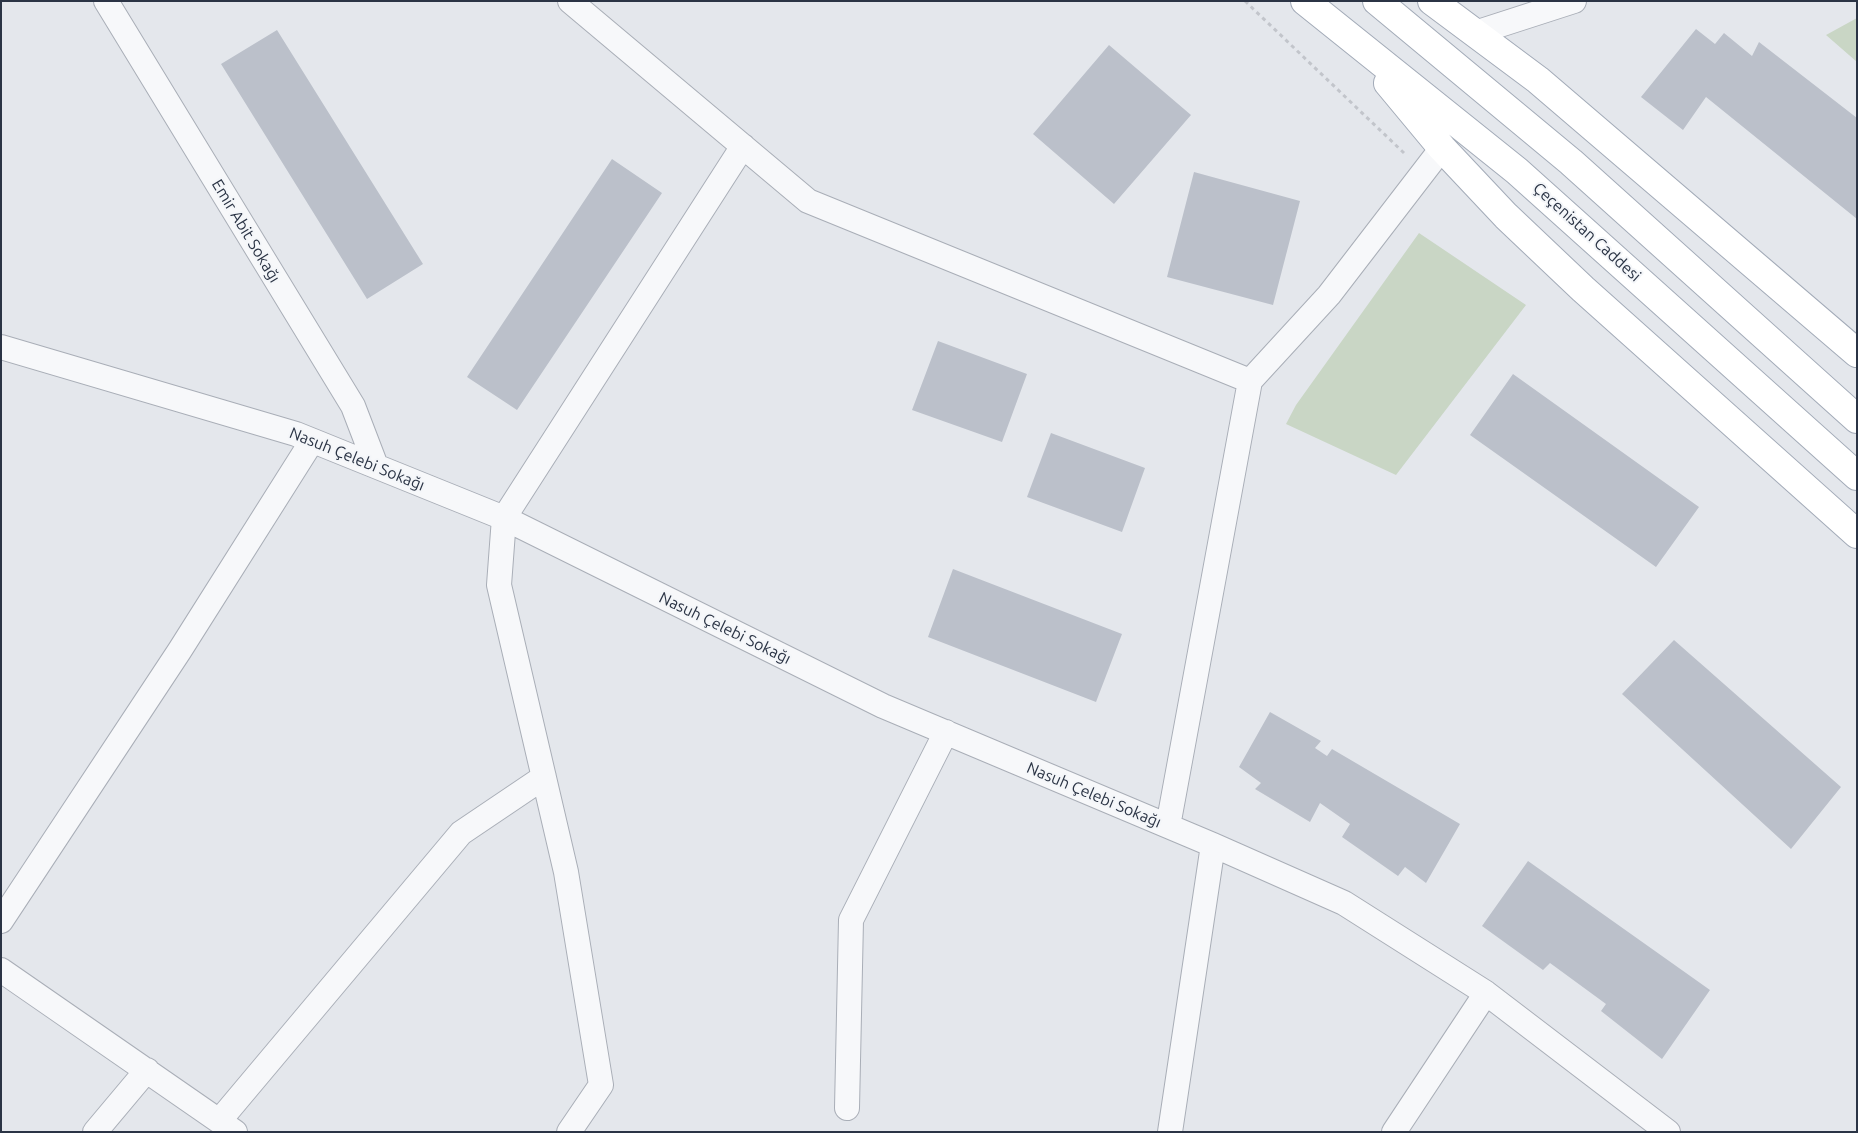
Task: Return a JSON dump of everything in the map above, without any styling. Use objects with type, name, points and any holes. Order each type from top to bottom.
[{"type":"main road","name":"Çeçenistan Caddesi","points":[[1305,1],[1448,114],[1552,200],[1857,476]]},
{"type":"main road","points":[[1378,1],[1570,162],[1857,419]]},
{"type":"main road","points":[[1432,1],[1538,80],[1857,353]]},
{"type":"main road","points":[[1352,39],[1442,148],[1506,216],[1583,289],[1857,534]]},
{"type":"street","name":"Emir Abit Sokağı","points":[[106,1],[353,406],[376,466]]},
{"type":"street","points":[[570,1],[808,201],[1250,381]]},
{"type":"street","points":[[1475,34],[1574,1]]},
{"type":"street","points":[[569,1132],[601,1085],[566,872],[499,585],[504,518],[743,146]]},
{"type":"street","points":[[1168,826],[1250,381],[1330,295],[1442,148]]},
{"type":"street","name":"Nasuh Çelebi Sokağı","points":[[1,347],[296,434],[504,518],[883,706],[1168,826],[1344,903],[1486,993],[1668,1132]]},
{"type":"street","points":[[1,921],[180,650],[312,441]]},
{"type":"street","points":[[847,1108],[851,920],[946,732]]},
{"type":"street","points":[[1,970],[227,1126],[461,832],[544,777]]},
{"type":"street","points":[[1170,1132],[1212,845]]},
{"type":"street","points":[[1394,1132],[1486,993]]},
{"type":"street","points":[[95,1132],[147,1070]]},
{"type":"green space","points":[[1857,18],[1857,62],[1826,35]]},
{"type":"green space","points":[[1419,233],[1526,305],[1396,475],[1286,424],[1296,405]]},
{"type":"building","points":[[1696,29],[1715,44],[1724,33],[1752,56],[1759,42],[1857,118],[1857,219],[1706,97],[1683,130],[1641,97]]},
{"type":"building","points":[[277,30],[423,264],[367,299],[221,64]]},
{"type":"building","points":[[1109,45],[1191,115],[1114,204],[1033,134]]},
{"type":"building","points":[[612,159],[662,193],[517,410],[467,377]]},
{"type":"building","points":[[1194,172],[1300,201],[1273,305],[1167,277]]},
{"type":"building","points":[[938,341],[1027,374],[1002,442],[912,410]]},
{"type":"building","points":[[1513,374],[1699,507],[1656,567],[1470,435]]},
{"type":"building","points":[[1051,433],[1145,468],[1122,532],[1027,497]]},
{"type":"building","points":[[953,569],[1122,634],[1096,702],[928,637]]},
{"type":"building","points":[[1674,640],[1841,787],[1791,849],[1622,694]]},
{"type":"building","points":[[1270,712],[1321,741],[1315,748],[1327,756],[1332,749],[1460,824],[1426,883],[1405,867],[1398,876],[1342,837],[1350,824],[1320,803],[1310,822],[1255,789],[1261,783],[1239,767]]},
{"type":"building","points":[[1528,861],[1710,990],[1662,1059],[1601,1011],[1606,1004],[1550,963],[1543,970],[1482,926]]}]
